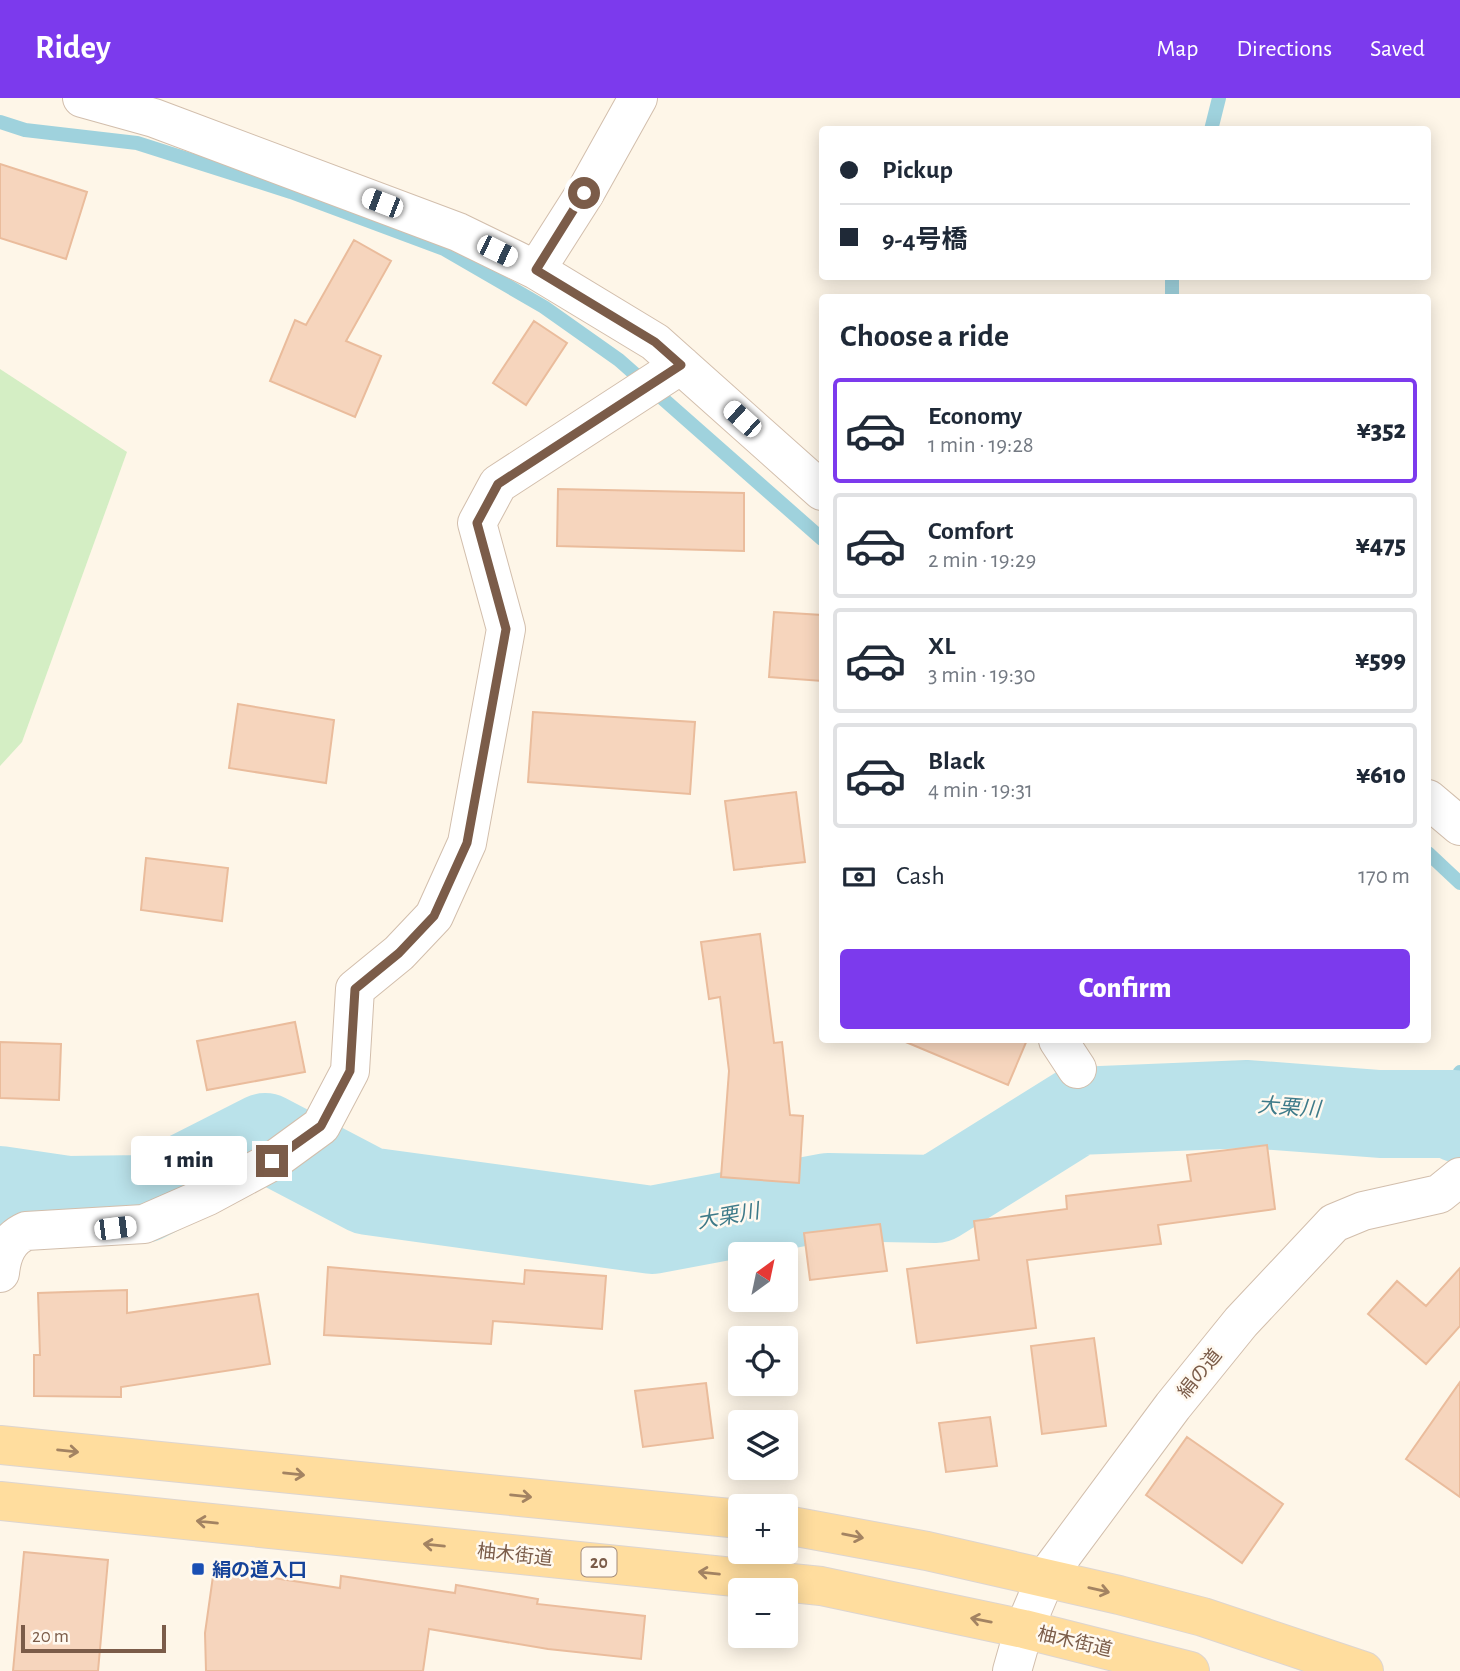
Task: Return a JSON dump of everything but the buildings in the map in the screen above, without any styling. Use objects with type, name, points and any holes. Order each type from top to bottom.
[{"type":"main road","points":[[0,1445],[728,1518]]},
{"type":"main road","name":"柚木街道","points":[[0,1502],[821,1586],[1024,1629],[1190,1671]]},
{"type":"main road","points":[[798,1527],[1046,1577],[1203,1618],[1364,1671]]},
{"type":"street","points":[[82,98],[154,118],[458,232],[536,270],[655,342],[679,367],[819,488]]},
{"type":"street","points":[[536,270],[638,98]]},
{"type":"street","points":[[0,1273],[8,1246],[16,1236],[26,1231],[144,1224],[208,1196],[272,1161],[321,1126],[350,1071],[355,989],[399,953],[434,916],[467,843],[506,629],[477,523],[498,484],[679,367]]},
{"type":"street","points":[[1431,802],[1460,826]]},
{"type":"street","name":"絹の道","points":[[1012,1671],[1024,1629],[1046,1577],[1173,1406],[1241,1322],[1334,1223],[1363,1211],[1449,1185]]},
{"type":"green space","points":[[0,369],[127,452],[22,742],[0,766]]},
{"type":"waterway","points":[[1212,126],[1219,98]]},
{"type":"waterway","points":[[0,122],[25,130],[137,143],[291,192],[444,249],[544,307],[619,360],[819,536]]},
{"type":"waterway","points":[[1172,280],[1172,294]]},
{"type":"waterway","points":[[1431,856],[1460,883]]},
{"type":"waterway","points":[[1454,1114],[1460,1072]]},
{"type":"waterway","name":"大栗川","points":[[0,1190],[68,1200],[143,1199],[265,1137],[368,1191],[652,1230],[828,1197],[936,1199],[1077,1111],[1248,1104],[1380,1114],[1454,1114],[1460,1119]]},
{"type":"place","name":"絹の道入口","points":[[198,1569]]},
{"type":"route","points":[[272,1161],[321,1126],[350,1071],[355,989],[399,953],[434,916],[467,843],[506,629],[477,523],[498,484],[681,365],[655,342],[536,270],[584,193]]}]
